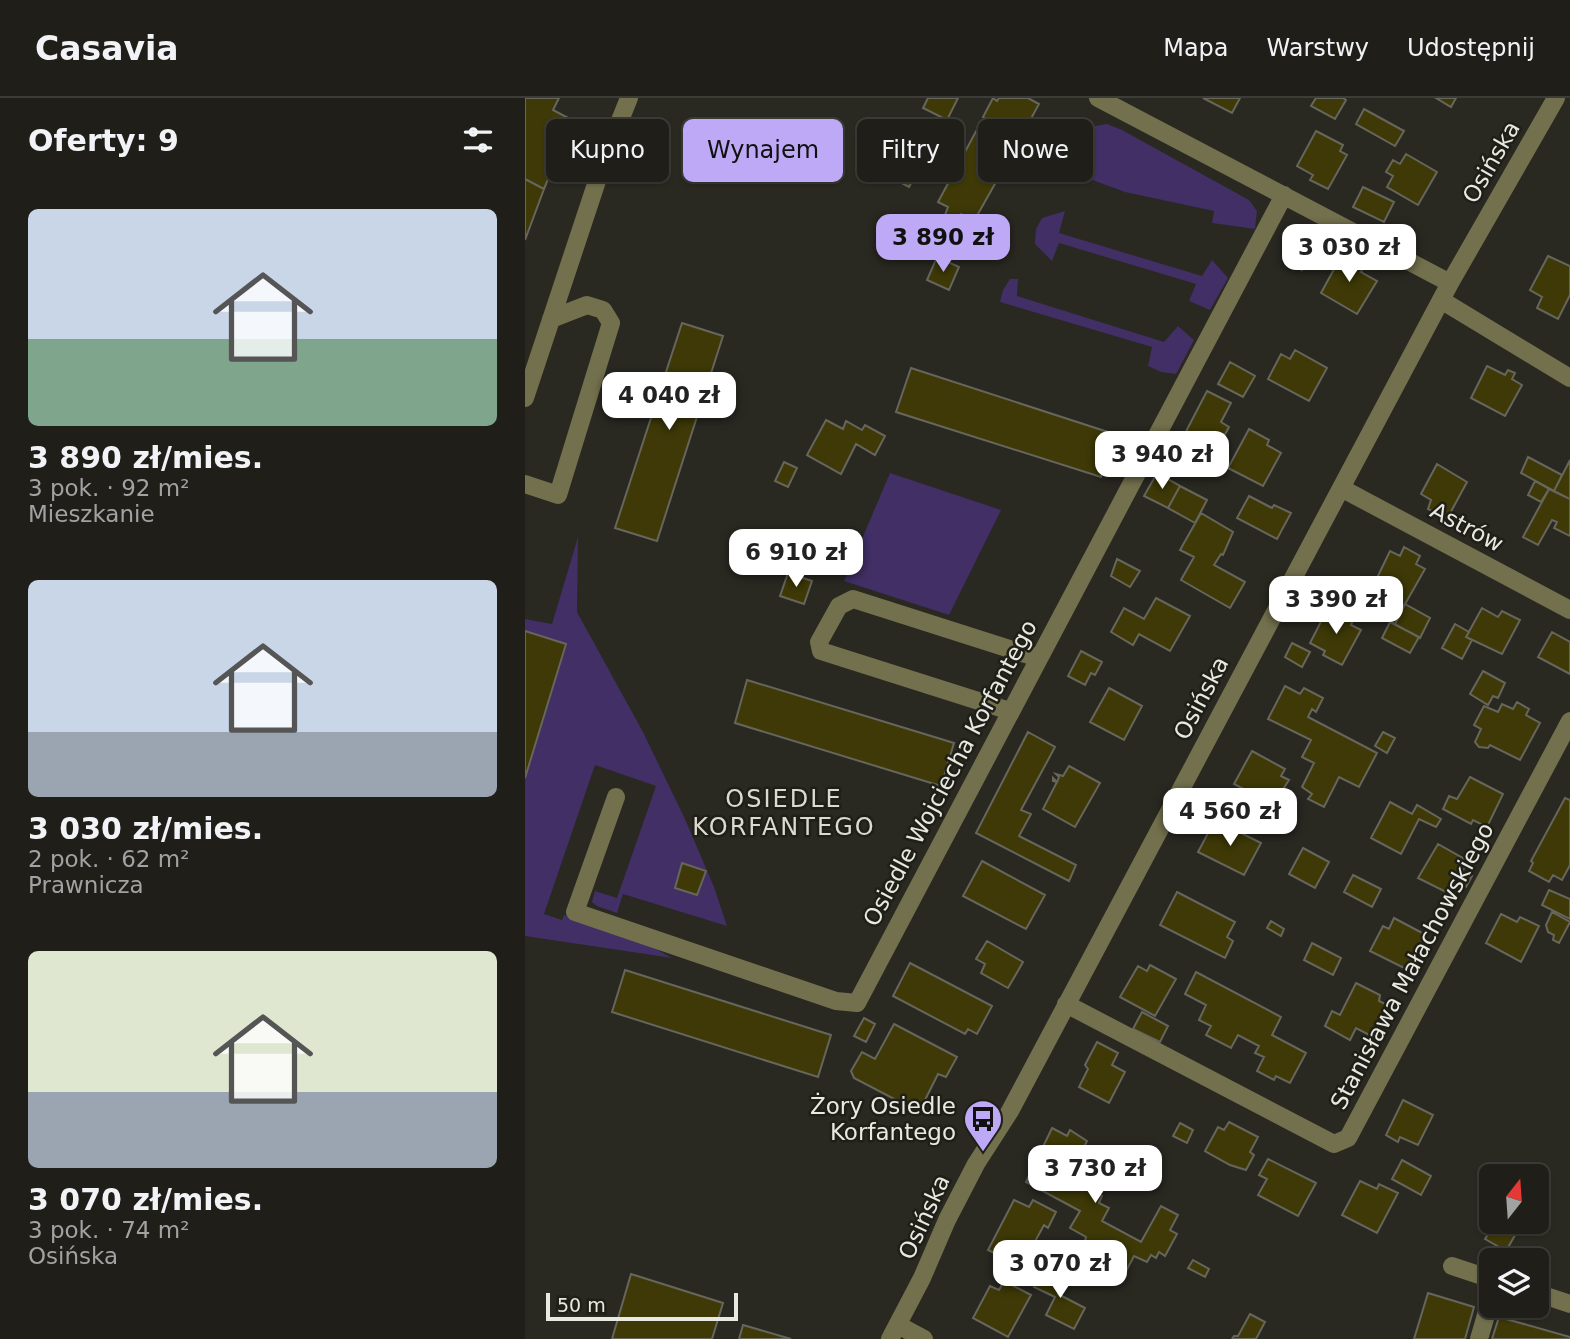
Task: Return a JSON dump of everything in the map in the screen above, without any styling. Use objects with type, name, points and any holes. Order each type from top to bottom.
[{"type":"street","points":[[525,398],[530,365],[551,319],[603,163],[629,98]]},
{"type":"street","points":[[1098,98],[1450,283]]},
{"type":"street","name":"Osińska","points":[[924,1339],[894,1332],[922,1278],[947,1220],[976,1164],[1010,1111],[1450,283],[1556,98]]},
{"type":"street","name":"Osiedle Wojciecha Korfantego","points":[[616,797],[575,912],[836,1001],[857,1003],[1285,195]]},
{"type":"street","points":[[1441,300],[1570,379]]},
{"type":"street","points":[[525,484],[558,495],[611,323],[603,310],[587,305],[551,319]]},
{"type":"street","name":"Astrów","points":[[1341,488],[1570,610]]},
{"type":"street","points":[[1010,712],[821,652],[819,642],[839,606],[852,599],[1038,658]]},
{"type":"street","name":"Stanisława Małachowskiego","points":[[1066,1004],[1333,1144],[1348,1138],[1570,721]]},
{"type":"street","points":[[1452,1266],[1479,1275]]},
{"type":"street","points":[[1549,1297],[1570,1304]]},
{"type":"street","points":[[1479,1339],[1485,1318]]},
{"type":"shaded area","points":[[1107,124],[1122,130],[1249,200],[1257,211],[1255,229],[1212,223],[1214,211],[1125,192],[1093,180],[1095,126]]},
{"type":"shaded area","points":[[1065,211],[1059,233],[1202,276],[1212,260],[1228,278],[1210,310],[1189,301],[1196,284],[1059,243],[1052,261],[1035,244],[1036,229],[1042,218]]},
{"type":"shaded area","points":[[1010,279],[1018,279],[1017,296],[1164,342],[1178,326],[1194,340],[1176,374],[1161,372],[1148,366],[1152,347],[1000,302]]},
{"type":"shaded area","points":[[890,473],[1001,510],[949,615],[844,581]]},
{"type":"shaded area","points":[[578,537],[577,612],[643,732],[685,819],[714,887],[727,926],[623,894],[617,913],[592,902],[595,891],[617,898],[656,786],[595,765],[544,914],[562,920],[564,915],[649,945],[672,958],[525,936],[525,778],[566,644],[525,631],[525,619],[552,624]]},
{"type":"building","points":[[525,98],[559,98],[553,110],[570,119],[546,119],[547,182],[544,189],[525,179]]},
{"type":"building","points":[[928,98],[958,98],[948,119],[923,108]]},
{"type":"building","points":[[993,98],[997,101],[999,98],[1028,98],[1039,104],[1031,119],[983,117]]},
{"type":"building","points":[[1203,98],[1240,98],[1232,113]]},
{"type":"building","points":[[1316,98],[1346,100],[1335,119],[1311,106]]},
{"type":"building","points":[[1436,98],[1456,98],[1451,107]]},
{"type":"building","points":[[1364,109],[1404,131],[1395,146],[1356,124]]},
{"type":"building","points":[[978,128],[978,182],[996,182],[974,221],[961,214],[956,222],[945,215],[948,207],[938,202],[949,182],[964,182],[964,154]]},
{"type":"building","points":[[1316,131],[1343,145],[1340,151],[1347,155],[1328,189],[1310,180],[1313,175],[1297,166]]},
{"type":"building","points":[[1406,154],[1437,172],[1418,205],[1387,187],[1393,176],[1386,172],[1393,160],[1400,164]]},
{"type":"building","points":[[525,179],[544,189],[525,240]]},
{"type":"building","points":[[1363,187],[1394,202],[1384,222],[1353,207]]},
{"type":"building","points":[[1298,229],[1318,240],[1302,270],[1283,259]]},
{"type":"building","points":[[1343,253],[1365,265],[1361,272],[1377,281],[1357,314],[1321,293]]},
{"type":"building","points":[[1548,256],[1570,266],[1570,295],[1558,319],[1537,308],[1542,297],[1530,290]]},
{"type":"building","points":[[937,257],[959,267],[949,290],[927,280]]},
{"type":"building","points":[[682,323],[723,336],[657,541],[615,528]]},
{"type":"building","points":[[1295,350],[1327,368],[1309,401],[1268,379],[1281,354],[1290,359]]},
{"type":"building","points":[[1230,362],[1255,376],[1243,397],[1218,384]]},
{"type":"building","points":[[1487,366],[1505,375],[1508,370],[1515,373],[1512,379],[1522,385],[1505,416],[1471,398]]},
{"type":"building","points":[[911,368],[1114,434],[1101,477],[896,412]]},
{"type":"building","points":[[1207,391],[1231,403],[1221,422],[1229,427],[1218,447],[1213,446],[1209,454],[1182,439]]},
{"type":"building","points":[[826,420],[843,429],[846,421],[862,430],[865,425],[885,436],[875,455],[856,444],[841,474],[807,455]]},
{"type":"building","points":[[1249,429],[1269,440],[1267,445],[1281,453],[1263,486],[1228,468]]},
{"type":"building","points":[[1528,457],[1562,475],[1554,491],[1521,473]]},
{"type":"building","points":[[1570,460],[1570,499],[1554,491]]},
{"type":"building","points":[[784,462],[797,468],[788,487],[775,481]]},
{"type":"building","points":[[1437,464],[1467,482],[1447,519],[1428,509],[1431,500],[1421,494]]},
{"type":"building","points":[[1157,473],[1180,486],[1168,508],[1144,496]]},
{"type":"building","points":[[1535,481],[1549,489],[1541,502],[1528,495]]},
{"type":"building","points":[[1180,486],[1207,500],[1195,523],[1168,508]]},
{"type":"building","points":[[1549,489],[1570,499],[1570,536],[1554,528],[1557,522],[1552,520],[1538,545],[1523,537]]},
{"type":"building","points":[[1249,496],[1272,508],[1274,505],[1291,513],[1277,539],[1237,518]]},
{"type":"building","points":[[1201,513],[1233,532],[1223,555],[1221,554],[1214,565],[1245,582],[1230,608],[1181,580],[1194,557],[1180,550]]},
{"type":"building","points":[[1404,547],[1420,556],[1416,564],[1425,569],[1404,606],[1386,597],[1389,594],[1373,586],[1390,551],[1400,556]]},
{"type":"building","points":[[1117,559],[1140,571],[1130,587],[1111,576]]},
{"type":"building","points":[[788,573],[812,581],[804,604],[780,596]]},
{"type":"building","points":[[1370,583],[1389,594],[1386,597],[1404,606],[1395,624],[1360,604],[1361,599],[1368,594],[1365,588]]},
{"type":"building","points":[[1156,598],[1190,616],[1170,651],[1139,634],[1133,645],[1111,632],[1124,608],[1144,619]]},
{"type":"building","points":[[1405,604],[1430,618],[1420,638],[1395,624]]},
{"type":"building","points":[[1328,608],[1353,620],[1351,625],[1361,630],[1342,665],[1323,655],[1325,651],[1310,643]]},
{"type":"building","points":[[1482,608],[1498,617],[1502,611],[1520,620],[1502,654],[1466,637]]},
{"type":"building","points":[[1390,622],[1419,637],[1410,653],[1382,638]]},
{"type":"building","points":[[1455,624],[1469,632],[1466,637],[1472,640],[1462,659],[1442,648]]},
{"type":"building","points":[[525,631],[566,644],[525,778]]},
{"type":"building","points":[[1552,632],[1570,642],[1570,674],[1538,657]]},
{"type":"building","points":[[1292,643],[1310,652],[1302,667],[1285,657]]},
{"type":"building","points":[[1081,651],[1102,662],[1095,675],[1091,673],[1085,685],[1068,676]]},
{"type":"building","points":[[1483,671],[1505,683],[1498,698],[1493,696],[1488,705],[1470,694]]},
{"type":"building","points":[[747,680],[954,743],[941,786],[735,723]]},
{"type":"building","points":[[1285,686],[1300,694],[1304,688],[1323,698],[1316,712],[1312,709],[1308,717],[1377,753],[1359,787],[1339,777],[1324,807],[1308,799],[1312,794],[1302,787],[1314,763],[1302,757],[1311,740],[1268,719]]},
{"type":"building","points":[[1109,688],[1142,706],[1124,740],[1090,722]]},
{"type":"building","points":[[1517,702],[1529,709],[1526,715],[1540,723],[1520,760],[1490,745],[1488,748],[1479,747],[1475,742],[1481,729],[1474,725],[1484,706],[1498,712],[1502,704],[1513,709]]},
{"type":"building","points":[[1028,732],[1055,747],[1021,810],[1031,814],[1019,836],[1076,865],[1069,881],[976,833]]},
{"type":"building","points":[[1383,732],[1395,738],[1387,753],[1375,746]]},
{"type":"building","points":[[1252,751],[1285,769],[1281,776],[1289,780],[1278,797],[1271,794],[1267,801],[1234,784]]},
{"type":"building","points":[[1069,766],[1100,783],[1075,827],[1043,809],[1059,777],[1056,774],[1063,776]]},
{"type":"building","points":[[1470,777],[1503,794],[1487,827],[1473,820],[1471,824],[1443,809],[1449,796],[1457,799]]},
{"type":"building","points":[[1565,798],[1570,800],[1570,865],[1562,880],[1553,875],[1549,882],[1529,871],[1533,863],[1531,861]]},
{"type":"building","points":[[1390,802],[1412,814],[1417,805],[1441,819],[1436,827],[1419,819],[1401,854],[1371,838]]},
{"type":"building","points":[[1215,820],[1261,843],[1244,875],[1198,852]]},
{"type":"building","points":[[1438,844],[1468,861],[1462,872],[1472,876],[1466,887],[1457,882],[1450,894],[1418,878]]},
{"type":"building","points":[[1303,848],[1329,862],[1315,888],[1289,874]]},
{"type":"building","points":[[982,861],[1045,895],[1026,929],[963,896]]},
{"type":"building","points":[[682,863],[706,871],[697,895],[675,888]]},
{"type":"building","points":[[1353,875],[1381,889],[1372,907],[1344,892]]},
{"type":"building","points":[[1549,890],[1570,899],[1570,919],[1542,905]]},
{"type":"building","points":[[1177,892],[1235,922],[1227,937],[1233,941],[1225,958],[1160,925]]},
{"type":"building","points":[[1552,912],[1570,922],[1559,943],[1553,940],[1554,935],[1548,932],[1546,925]]},
{"type":"building","points":[[1501,914],[1517,922],[1520,917],[1539,926],[1521,962],[1486,943]]},
{"type":"building","points":[[1394,918],[1426,935],[1408,970],[1370,951],[1383,926],[1389,929]]},
{"type":"building","points":[[1271,921],[1284,929],[1281,936],[1267,928]]},
{"type":"building","points":[[987,941],[1023,962],[1008,988],[981,973],[985,964],[976,959]]},
{"type":"building","points":[[1312,943],[1341,958],[1333,975],[1304,960]]},
{"type":"building","points":[[910,963],[992,1006],[977,1034],[968,1029],[965,1034],[893,996]]},
{"type":"building","points":[[1150,965],[1176,979],[1155,1016],[1120,997],[1138,966],[1147,971]]},
{"type":"building","points":[[625,970],[831,1035],[818,1077],[612,1012]]},
{"type":"building","points":[[1196,972],[1281,1017],[1272,1035],[1306,1053],[1290,1083],[1276,1076],[1274,1080],[1257,1071],[1264,1057],[1255,1053],[1259,1046],[1238,1035],[1231,1048],[1206,1035],[1211,1026],[1199,1020],[1206,1005],[1185,994]]},
{"type":"building","points":[[1356,983],[1380,995],[1379,1001],[1391,1007],[1375,1038],[1356,1028],[1350,1040],[1325,1026],[1332,1011],[1340,1015]]},
{"type":"building","points":[[1142,1012],[1168,1026],[1160,1042],[1133,1029]]},
{"type":"building","points":[[864,1018],[875,1024],[866,1042],[854,1036]]},
{"type":"building","points":[[894,1024],[957,1057],[946,1077],[938,1074],[919,1112],[854,1078],[851,1071],[862,1052],[875,1059]]},
{"type":"building","points":[[1097,1042],[1118,1053],[1112,1065],[1125,1072],[1109,1103],[1079,1087],[1088,1069],[1085,1065]]},
{"type":"building","points":[[1403,1100],[1433,1115],[1418,1145],[1400,1137],[1398,1142],[1386,1135]]},
{"type":"building","points":[[1229,1122],[1258,1137],[1250,1152],[1254,1155],[1246,1170],[1230,1165],[1205,1151],[1218,1127],[1224,1130]]},
{"type":"building","points":[[1180,1123],[1193,1130],[1187,1143],[1173,1136]]},
{"type":"building","points":[[1052,1128],[1067,1136],[1070,1130],[1087,1141],[1069,1178],[1102,1196],[1099,1203],[1109,1208],[1102,1221],[1141,1242],[1161,1206],[1178,1215],[1170,1230],[1177,1234],[1165,1256],[1159,1252],[1156,1258],[1151,1255],[1147,1262],[1134,1256],[1124,1275],[1112,1269],[1118,1259],[1085,1241],[1086,1237],[1070,1228],[1080,1211],[1026,1182]]},
{"type":"building","points":[[1268,1159],[1316,1183],[1298,1216],[1258,1195],[1267,1179],[1259,1175]]},
{"type":"building","points":[[1402,1160],[1431,1176],[1421,1195],[1392,1179]]},
{"type":"building","points":[[1360,1181],[1377,1189],[1379,1184],[1398,1193],[1377,1233],[1342,1215]]},
{"type":"building","points":[[1014,1200],[1029,1207],[1033,1200],[1056,1212],[1048,1228],[1044,1225],[1032,1247],[1038,1250],[1029,1270],[988,1250]]},
{"type":"building","points":[[1488,1234],[1516,1234],[1508,1248],[1501,1248],[1485,1239]]},
{"type":"building","points":[[1193,1260],[1209,1269],[1205,1277],[1188,1268]]},
{"type":"building","points":[[1058,1269],[1068,1274],[1058,1294],[1085,1308],[1074,1329],[1046,1315],[1055,1297],[1034,1287],[1041,1273],[1053,1279]]},
{"type":"building","points":[[631,1274],[723,1303],[712,1339],[612,1339]]},
{"type":"building","points":[[1004,1281],[1031,1295],[1008,1337],[973,1318],[990,1286],[999,1290]]},
{"type":"building","points":[[1428,1293],[1474,1307],[1465,1339],[1414,1339]]},
{"type":"building","points":[[1250,1314],[1265,1322],[1256,1339],[1232,1339],[1238,1336]]},
{"type":"building","points":[[1499,1318],[1570,1337],[1569,1339],[1492,1339]]},
{"type":"building","points":[[743,1325],[791,1339],[739,1339]]},
{"type":"place","name":"Żory Osiedle Korfantego","points":[[983,1153]]},
{"type":"district","name":"OSIEDLE KORFANTEGO","points":[[784,813]]}]
